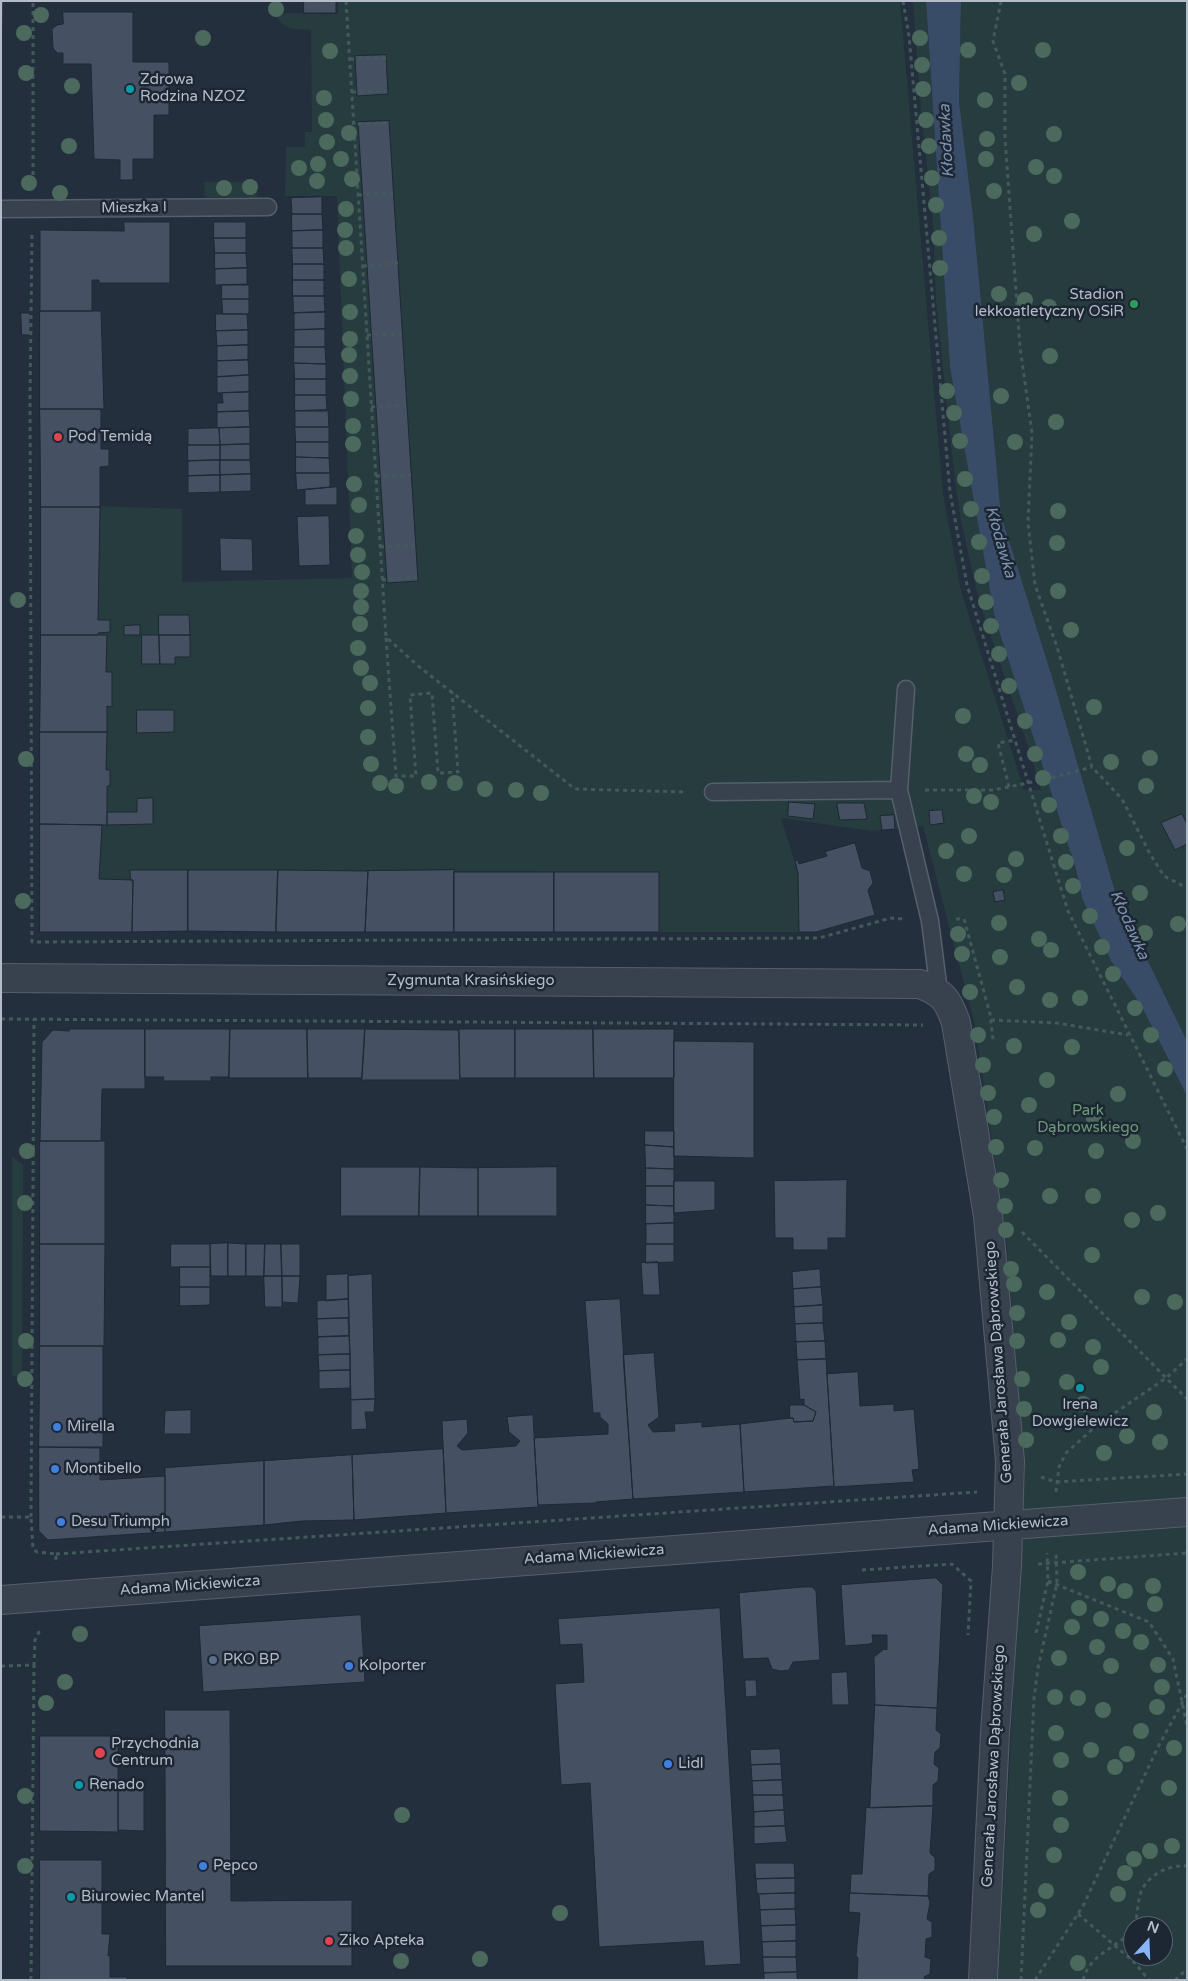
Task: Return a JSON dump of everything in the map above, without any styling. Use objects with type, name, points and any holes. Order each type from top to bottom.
[{"type":"street","name":"Zygmunta Krasińskiego","points":[[1,978],[920,984],[939,992]]},
{"type":"street","name":"Generała Jarosława Dąbrowskiego","points":[[939,992],[950,1005],[944,1024],[988,1216],[1010,1462],[983,1980]]},
{"type":"street","name":"Adama Mickiewicza","points":[[1,1600],[1187,1512]]},
{"type":"lane","name":"Mieszka I","points":[[1,209],[268,207]]},
{"type":"lane","points":[[906,689],[899,790],[930,921],[939,992]]},
{"type":"lane","points":[[713,792],[899,790]]},
{"type":"path","points":[[34,1],[30,400],[32,942],[819,938],[891,918],[930,921],[964,919],[990,1020],[995,1049]]},
{"type":"path","points":[[346,1],[352,92],[357,124],[358,195],[396,776],[416,776],[410,694],[432,693],[438,772],[458,772],[452,692]]},
{"type":"path","points":[[903,1],[909,36],[950,492],[974,611],[1068,911],[1187,1149]]},
{"type":"path","points":[[1002,1],[994,41],[1005,74],[1005,138],[1020,347],[1032,433],[1028,523],[1035,585],[1057,647],[1092,767],[1122,799],[1164,876],[1187,888]]},
{"type":"path","points":[[350,59],[386,58]]},
{"type":"path","points":[[352,92],[387,91]]},
{"type":"path","points":[[357,124],[389,123]]},
{"type":"path","points":[[358,195],[393,193]]},
{"type":"path","points":[[363,266],[398,263]]},
{"type":"path","points":[[367,335],[402,334]]},
{"type":"path","points":[[371,407],[406,405]]},
{"type":"path","points":[[376,476],[411,475]]},
{"type":"path","points":[[380,547],[415,545]]},
{"type":"path","points":[[382,580],[417,577]]},
{"type":"path","points":[[386,637],[452,692],[575,788],[713,792]]},
{"type":"path","points":[[1009,787],[998,743],[1015,740]]},
{"type":"path","points":[[899,790],[994,790],[1092,767]]},
{"type":"path","points":[[1,1019],[944,1024],[990,1020],[1057,1023],[1129,1036]]},
{"type":"path","points":[[31,1517],[34,1019]]},
{"type":"path","points":[[1021,1231],[1187,1399]]},
{"type":"path","points":[[1056,1482],[1059,1467],[1066,1453],[1080,1439],[1166,1378],[1187,1359]]},
{"type":"path","points":[[1041,1477],[1056,1482],[1187,1474]]},
{"type":"path","points":[[56,1554],[978,1492],[981,1486]]},
{"type":"path","points":[[1021,1980],[1035,1683],[1057,1583],[1055,1563],[1057,1547]]},
{"type":"path","points":[[1047,1563],[1187,1553]]},
{"type":"path","points":[[853,1571],[952,1564],[971,1581],[968,1641]]},
{"type":"path","points":[[1048,1582],[1057,1583],[1149,1622],[1173,1659],[1187,1726]]},
{"type":"path","points":[[31,1980],[34,1665]]},
{"type":"path","points":[[1035,1980],[1078,1914],[1102,1869],[1158,1747],[1187,1694]]},
{"type":"path","points":[[1136,1916],[1140,1893],[1145,1885],[1160,1871],[1172,1866],[1187,1866]]},
{"type":"path","points":[[1078,1914],[1134,1962],[1149,1980]]},
{"type":"path","points":[[1083,1980],[1089,1965],[1096,1956],[1114,1946],[1123,1938]]},
{"type":"path","points":[[1175,1980],[1187,1969]]},
{"type":"green space","name":"Park Dąbrowskiego","points":[[338,1],[900,1],[943,494],[961,591],[1024,790],[1041,790],[979,601],[962,526],[955,482],[936,302],[933,222],[921,110],[913,1],[926,1],[950,366],[1082,898],[1111,961],[1142,1007],[1187,1096],[1187,1980],[998,1980],[1025,1474],[1006,1239],[975,1026],[923,826],[871,831],[781,818],[798,873],[799,932],[659,932],[659,872],[131,870],[131,880],[99,879],[102,825],[152,824],[153,799],[137,799],[137,812],[107,812],[107,786],[110,786],[110,770],[106,770],[107,706],[112,706],[112,672],[106,672],[107,635],[98,635],[98,633],[110,632],[110,620],[98,620],[100,506],[182,509],[182,582],[352,578],[337,196],[285,196],[286,147],[305,147],[305,132],[312,132],[311,30],[294,29],[285,26],[275,13],[338,14]]},
{"type":"green space","points":[[961,1],[1187,1],[1187,1041],[1117,898],[1053,680],[1001,515],[973,216],[959,101]]},
{"type":"green space","points":[[204,182],[257,182],[257,197],[205,197]]},
{"type":"green space","points":[[12,1156],[23,1165],[23,1199],[28,1199],[28,1206],[23,1206],[22,1376],[12,1376]]},
{"type":"water","name":"Kłodawka","points":[[926,1],[961,1],[959,101],[973,216],[1001,515],[1053,680],[1117,898],[1187,1041],[1187,1096],[1142,1007],[1111,961],[1082,898],[1075,866],[995,618],[950,367]]},
{"type":"building","points":[[304,1],[336,1],[336,13],[304,13]]},
{"type":"building","name":"Zdrowa Rodzina NZOZ","points":[[63,12],[133,12],[133,62],[169,62],[169,115],[154,115],[154,159],[133,159],[133,180],[120,180],[120,160],[94,159],[91,64],[63,64],[63,53],[57,53],[53,48],[52,29],[57,25],[63,24]]},
{"type":"building","points":[[386,55],[388,94],[357,96],[355,56]]},
{"type":"building","points":[[389,121],[418,581],[387,583],[358,122]]},
{"type":"building","points":[[322,197],[322,214],[292,214],[291,198]]},
{"type":"building","points":[[292,214],[322,214],[323,230],[292,231]]},
{"type":"building","points":[[124,222],[170,222],[170,283],[99,283],[99,280],[92,280],[92,311],[40,311],[40,230],[124,231]]},
{"type":"building","points":[[214,222],[246,222],[246,238],[214,238]]},
{"type":"building","points":[[323,230],[323,248],[292,248],[292,231]]},
{"type":"building","points":[[214,238],[246,238],[246,253],[215,253]]},
{"type":"building","points":[[292,248],[323,248],[324,264],[293,264]]},
{"type":"building","points":[[215,253],[246,253],[247,268],[215,269]]},
{"type":"building","points":[[293,264],[324,264],[324,280],[293,280]]},
{"type":"building","points":[[247,268],[247,284],[215,285],[215,269]]},
{"type":"building","points":[[293,280],[324,280],[324,296],[293,296]]},
{"type":"building","points":[[222,285],[249,285],[249,299],[222,299]]},
{"type":"building","points":[[293,296],[324,296],[325,312],[294,313]]},
{"type":"building","points":[[222,299],[249,299],[249,314],[223,314]]},
{"type":"building","points":[[40,311],[101,311],[104,409],[40,409]]},
{"type":"building","points":[[325,312],[325,329],[294,330],[294,313]]},
{"type":"building","points":[[21,313],[30,313],[30,335],[22,335]]},
{"type":"building","points":[[216,314],[247,314],[248,330],[216,331]]},
{"type":"building","points":[[325,329],[325,347],[294,347],[294,330]]},
{"type":"building","points":[[248,330],[248,345],[217,346],[216,331]]},
{"type":"building","points":[[248,345],[248,360],[217,361],[217,346]]},
{"type":"building","points":[[294,347],[325,347],[326,364],[294,363]]},
{"type":"building","points":[[248,360],[249,375],[217,377],[217,361]]},
{"type":"building","points":[[294,363],[326,364],[326,379],[295,379]]},
{"type":"building","points":[[249,375],[249,392],[217,393],[217,377]]},
{"type":"building","points":[[295,379],[326,379],[326,395],[295,395]]},
{"type":"building","points":[[249,392],[249,411],[217,412],[217,403],[223,403],[222,393]]},
{"type":"building","points":[[295,395],[326,395],[327,411],[295,411]]},
{"type":"building","points":[[40,409],[101,409],[101,449],[109,449],[109,466],[100,467],[100,507],[41,507]]},
{"type":"building","points":[[328,410],[329,427],[295,427],[295,411]]},
{"type":"building","points":[[249,411],[250,427],[217,428],[217,412]]},
{"type":"building","points":[[250,427],[250,444],[220,445],[219,428]]},
{"type":"building","points":[[295,427],[329,427],[329,442],[296,442]]},
{"type":"building","points":[[219,428],[220,445],[188,445],[188,429]]},
{"type":"building","points":[[296,442],[329,442],[329,458],[296,457]]},
{"type":"building","points":[[250,444],[250,460],[220,460],[220,445]]},
{"type":"building","points":[[188,445],[220,445],[220,460],[188,461]]},
{"type":"building","points":[[296,457],[329,458],[330,473],[296,473]]},
{"type":"building","points":[[220,460],[250,460],[251,474],[220,475]]},
{"type":"building","points":[[220,460],[220,475],[188,476],[188,461]]},
{"type":"building","points":[[296,473],[330,473],[330,487],[297,490]]},
{"type":"building","points":[[251,474],[251,491],[220,492],[220,475]]},
{"type":"building","points":[[220,475],[220,492],[188,493],[188,476]]},
{"type":"building","points":[[337,487],[337,505],[305,505],[305,490]]},
{"type":"building","points":[[41,507],[100,507],[98,620],[110,620],[110,632],[98,633],[98,635],[41,635]]},
{"type":"building","points":[[329,516],[330,565],[299,566],[297,517]]},
{"type":"building","points":[[220,538],[252,539],[253,571],[221,571]]},
{"type":"building","points":[[159,615],[189,615],[190,635],[159,635]]},
{"type":"building","points":[[140,625],[140,635],[124,635],[124,626]]},
{"type":"building","points":[[41,635],[107,635],[106,672],[112,672],[112,707],[107,706],[107,732],[40,732]]},
{"type":"building","points":[[142,635],[159,635],[160,664],[142,664]]},
{"type":"building","points":[[159,635],[190,635],[190,657],[175,657],[175,664],[160,664]]},
{"type":"building","points":[[137,710],[174,710],[174,732],[137,733]]},
{"type":"building","points":[[40,732],[107,732],[106,770],[110,770],[110,786],[107,786],[107,825],[40,824]]},
{"type":"building","points":[[153,798],[153,824],[107,825],[107,812],[137,812],[137,799]]},
{"type":"building","points":[[789,802],[815,804],[813,819],[788,816]]},
{"type":"building","points":[[837,803],[864,803],[867,819],[840,820]]},
{"type":"building","points":[[942,810],[944,823],[930,825],[929,811]]},
{"type":"building","points":[[1182,814],[1187,824],[1187,844],[1175,850],[1161,823]]},
{"type":"building","points":[[894,815],[895,829],[882,830],[880,816]]},
{"type":"building","points":[[40,824],[102,825],[99,879],[133,880],[132,932],[40,932]]},
{"type":"building","points":[[855,843],[862,868],[870,871],[873,883],[868,890],[875,915],[816,932],[799,932],[798,873],[795,861],[798,860],[799,864],[827,856],[825,852]]},
{"type":"building","points":[[130,870],[188,870],[188,931],[132,932],[133,880],[131,880]]},
{"type":"building","points":[[188,870],[278,870],[276,932],[188,931]]},
{"type":"building","points":[[278,870],[368,871],[365,932],[276,932]]},
{"type":"building","points":[[454,870],[454,932],[365,932],[368,871]]},
{"type":"building","points":[[454,872],[554,872],[554,932],[454,932]]},
{"type":"building","points":[[554,872],[659,872],[659,932],[554,932]]},
{"type":"building","points":[[1003,890],[1005,900],[995,902],[993,892]]},
{"type":"building","points":[[69,1029],[145,1029],[145,1089],[102,1089],[101,1141],[40,1141],[42,1042],[53,1030],[69,1031]]},
{"type":"building","points":[[145,1029],[230,1029],[229,1077],[211,1077],[211,1081],[163,1081],[164,1077],[145,1077]]},
{"type":"building","points":[[230,1029],[307,1029],[308,1078],[229,1078]]},
{"type":"building","points":[[307,1029],[365,1029],[362,1078],[308,1078]]},
{"type":"building","points":[[365,1029],[459,1030],[460,1080],[362,1080]]},
{"type":"building","points":[[459,1029],[515,1029],[515,1078],[460,1078]]},
{"type":"building","points":[[515,1029],[593,1029],[594,1078],[515,1078]]},
{"type":"building","points":[[593,1029],[674,1029],[674,1078],[594,1078]]},
{"type":"building","points":[[674,1041],[754,1042],[754,1158],[674,1156]]},
{"type":"building","points":[[645,1131],[674,1131],[674,1147],[645,1145]]},
{"type":"building","points":[[40,1141],[105,1141],[105,1244],[40,1244]]},
{"type":"building","points":[[645,1145],[674,1147],[674,1169],[646,1168]]},
{"type":"building","points":[[341,1167],[420,1167],[419,1216],[341,1216]]},
{"type":"building","points":[[420,1167],[478,1168],[478,1216],[419,1216]]},
{"type":"building","points":[[557,1167],[557,1216],[478,1216],[478,1168]]},
{"type":"building","points":[[646,1168],[674,1169],[674,1186],[646,1186]]},
{"type":"building","points":[[847,1180],[846,1238],[828,1238],[828,1250],[793,1250],[793,1238],[775,1238],[774,1181]]},
{"type":"building","points":[[674,1181],[715,1181],[715,1210],[674,1213]]},
{"type":"building","points":[[646,1186],[674,1186],[674,1206],[646,1205]]},
{"type":"building","points":[[646,1205],[674,1206],[674,1223],[646,1224]]},
{"type":"building","points":[[674,1223],[674,1244],[646,1244],[646,1224]]},
{"type":"building","points":[[228,1243],[246,1244],[246,1276],[228,1276]]},
{"type":"building","points":[[228,1243],[228,1276],[211,1276],[210,1244]]},
{"type":"building","points":[[40,1244],[105,1244],[104,1346],[40,1346]]},
{"type":"building","points":[[171,1244],[210,1244],[210,1267],[171,1267]]},
{"type":"building","points":[[246,1244],[265,1244],[264,1276],[246,1276]]},
{"type":"building","points":[[265,1244],[281,1244],[282,1276],[264,1276]]},
{"type":"building","points":[[281,1244],[300,1244],[300,1276],[282,1276]]},
{"type":"building","points":[[646,1244],[674,1244],[674,1262],[646,1263]]},
{"type":"building","points":[[658,1262],[660,1295],[643,1295],[641,1263]]},
{"type":"building","points":[[180,1267],[210,1267],[210,1287],[180,1287]]},
{"type":"building","points":[[820,1269],[821,1287],[793,1289],[792,1272]]},
{"type":"building","points":[[348,1274],[348,1299],[326,1301],[326,1275]]},
{"type":"building","points":[[372,1274],[375,1399],[351,1400],[348,1276]]},
{"type":"building","points":[[264,1276],[282,1276],[282,1307],[265,1307]]},
{"type":"building","points":[[282,1276],[300,1276],[298,1303],[283,1302]]},
{"type":"building","points":[[180,1287],[210,1287],[210,1305],[180,1306]]},
{"type":"building","points":[[821,1287],[823,1305],[794,1307],[793,1289]]},
{"type":"building","points":[[348,1299],[349,1318],[317,1319],[317,1301]]},
{"type":"building","points":[[620,1299],[633,1499],[596,1503],[538,1505],[534,1438],[608,1434],[608,1424],[600,1417],[600,1413],[593,1413],[585,1301]]},
{"type":"building","points":[[823,1305],[823,1323],[795,1324],[794,1307]]},
{"type":"building","points":[[348,1318],[349,1336],[318,1337],[317,1319]]},
{"type":"building","points":[[823,1323],[825,1341],[796,1342],[795,1324]]},
{"type":"building","points":[[349,1336],[350,1354],[318,1355],[318,1337]]},
{"type":"building","points":[[825,1341],[826,1359],[797,1360],[796,1342]]},
{"type":"building","points":[[40,1346],[103,1346],[103,1447],[39,1447]]},
{"type":"building","points":[[654,1353],[659,1417],[648,1425],[653,1432],[675,1431],[674,1424],[702,1422],[702,1427],[740,1424],[744,1492],[633,1499],[623,1355]]},
{"type":"building","points":[[350,1354],[350,1370],[319,1371],[318,1355]]},
{"type":"building","points":[[826,1359],[834,1486],[744,1492],[740,1424],[790,1418],[793,1418],[794,1422],[813,1421],[816,1412],[804,1405],[804,1399],[800,1400],[797,1360]]},
{"type":"building","points":[[350,1370],[350,1388],[319,1389],[319,1371]]},
{"type":"building","points":[[858,1372],[860,1406],[894,1404],[894,1411],[914,1409],[919,1469],[912,1470],[914,1482],[834,1487],[827,1374]]},
{"type":"building","points":[[375,1399],[374,1412],[365,1412],[367,1429],[351,1430],[351,1400]]},
{"type":"building","points":[[790,1405],[804,1405],[816,1412],[813,1421],[794,1422],[793,1418],[790,1418]]},
{"type":"building","points":[[191,1410],[191,1434],[164,1434],[165,1411]]},
{"type":"building","points":[[533,1415],[538,1507],[446,1513],[442,1421],[467,1419],[468,1433],[457,1446],[462,1450],[516,1446],[520,1441],[509,1432],[507,1417]]},
{"type":"building","points":[[39,1447],[100,1448],[100,1480],[165,1476],[165,1532],[48,1540],[39,1531]]},
{"type":"building","points":[[443,1449],[446,1513],[354,1520],[352,1455]]},
{"type":"building","points":[[352,1455],[354,1520],[302,1521],[264,1525],[264,1461]]},
{"type":"building","points":[[264,1461],[264,1525],[165,1532],[165,1468]]},
{"type":"building","points":[[936,1578],[943,1585],[937,1708],[875,1705],[874,1657],[884,1649],[887,1650],[887,1635],[872,1635],[873,1642],[870,1644],[845,1646],[841,1585]]},
{"type":"building","points":[[812,1587],[816,1591],[820,1660],[793,1662],[789,1670],[781,1671],[772,1669],[768,1658],[743,1659],[739,1593]]},
{"type":"building","points":[[720,1608],[741,1964],[705,1966],[703,1941],[599,1947],[590,1783],[561,1785],[555,1684],[584,1682],[582,1644],[560,1645],[558,1619]]},
{"type":"building","points":[[361,1615],[365,1682],[203,1692],[199,1626]]},
{"type":"building","points":[[847,1672],[849,1705],[832,1705],[831,1673]]},
{"type":"building","points":[[745,1680],[756,1680],[757,1696],[746,1697]]},
{"type":"building","points":[[875,1705],[937,1708],[936,1730],[941,1734],[940,1748],[935,1752],[934,1764],[939,1768],[938,1781],[933,1785],[933,1806],[870,1808]]},
{"type":"building","points":[[165,1710],[230,1710],[231,1901],[352,1900],[352,1966],[166,1966]]},
{"type":"building","name":"Renado","points":[[40,1736],[118,1736],[118,1832],[40,1831]]},
{"type":"building","points":[[780,1749],[781,1764],[751,1765],[750,1750]]},
{"type":"building","points":[[781,1764],[782,1780],[752,1781],[751,1765]]},
{"type":"building","points":[[782,1780],[783,1795],[753,1795],[752,1781]]},
{"type":"building","points":[[144,1788],[144,1831],[118,1830],[118,1789]]},
{"type":"building","points":[[753,1795],[783,1795],[784,1810],[754,1812]]},
{"type":"building","points":[[933,1806],[930,1853],[935,1858],[935,1870],[929,1874],[928,1896],[850,1893],[851,1874],[862,1874],[866,1808]]},
{"type":"building","points":[[784,1810],[785,1826],[754,1827],[754,1812]]},
{"type":"building","points":[[785,1826],[787,1842],[754,1844],[754,1827]]},
{"type":"building","name":"Biurowiec Mantel","points":[[40,1860],[102,1860],[102,1934],[110,1934],[108,1956],[110,1955],[110,1977],[127,1977],[127,1980],[40,1980]]},
{"type":"building","points":[[755,1863],[794,1863],[795,1878],[756,1879]]},
{"type":"building","points":[[795,1878],[795,1893],[757,1894],[756,1879]]},
{"type":"building","points":[[795,1893],[795,1909],[760,1910],[759,1895],[757,1894]]},
{"type":"building","points":[[850,1893],[928,1896],[930,1902],[927,1919],[932,1922],[932,1937],[926,1939],[925,1957],[931,1959],[930,1974],[924,1977],[925,1980],[857,1980],[858,1958],[856,1956],[860,1913],[849,1912]]},
{"type":"building","points":[[795,1909],[796,1925],[761,1926],[760,1910]]},
{"type":"building","points":[[796,1925],[796,1941],[762,1942],[761,1926]]},
{"type":"building","points":[[796,1941],[796,1957],[763,1957],[762,1942]]},
{"type":"building","points":[[763,1957],[796,1957],[797,1972],[764,1973]]},
{"type":"building","points":[[797,1972],[797,1980],[764,1980],[764,1973]]},
{"type":"tram line","points":[[1,68],[2,1]]},
{"type":"tram line","points":[[1,1404],[1,1748]]},
{"type":"place","name":"Zdrowa Rodzina NZOZ","points":[[130,89]]},
{"type":"place","name":"Stadion lekkoatletyczny OSiR","points":[[1134,304]]},
{"type":"place","name":"Pod Temidą","points":[[58,437]]},
{"type":"place","name":"Irena Dowgielewicz","points":[[1080,1388]]},
{"type":"place","name":"Mirella","points":[[57,1427]]},
{"type":"place","name":"Montibello","points":[[55,1469]]},
{"type":"place","name":"Desu Triumph","points":[[61,1522]]},
{"type":"place","name":"PKO BP","points":[[213,1660]]},
{"type":"place","name":"Kolporter","points":[[349,1666]]},
{"type":"place","name":"Przychodnia Centrum","points":[[100,1753]]},
{"type":"place","name":"Lidl","points":[[668,1764]]},
{"type":"place","name":"Renado","points":[[79,1785]]},
{"type":"place","name":"Pepco","points":[[203,1866]]},
{"type":"place","name":"Biurowiec Mantel","points":[[71,1897]]},
{"type":"place","name":"Ziko Apteka","points":[[329,1941]]}]
